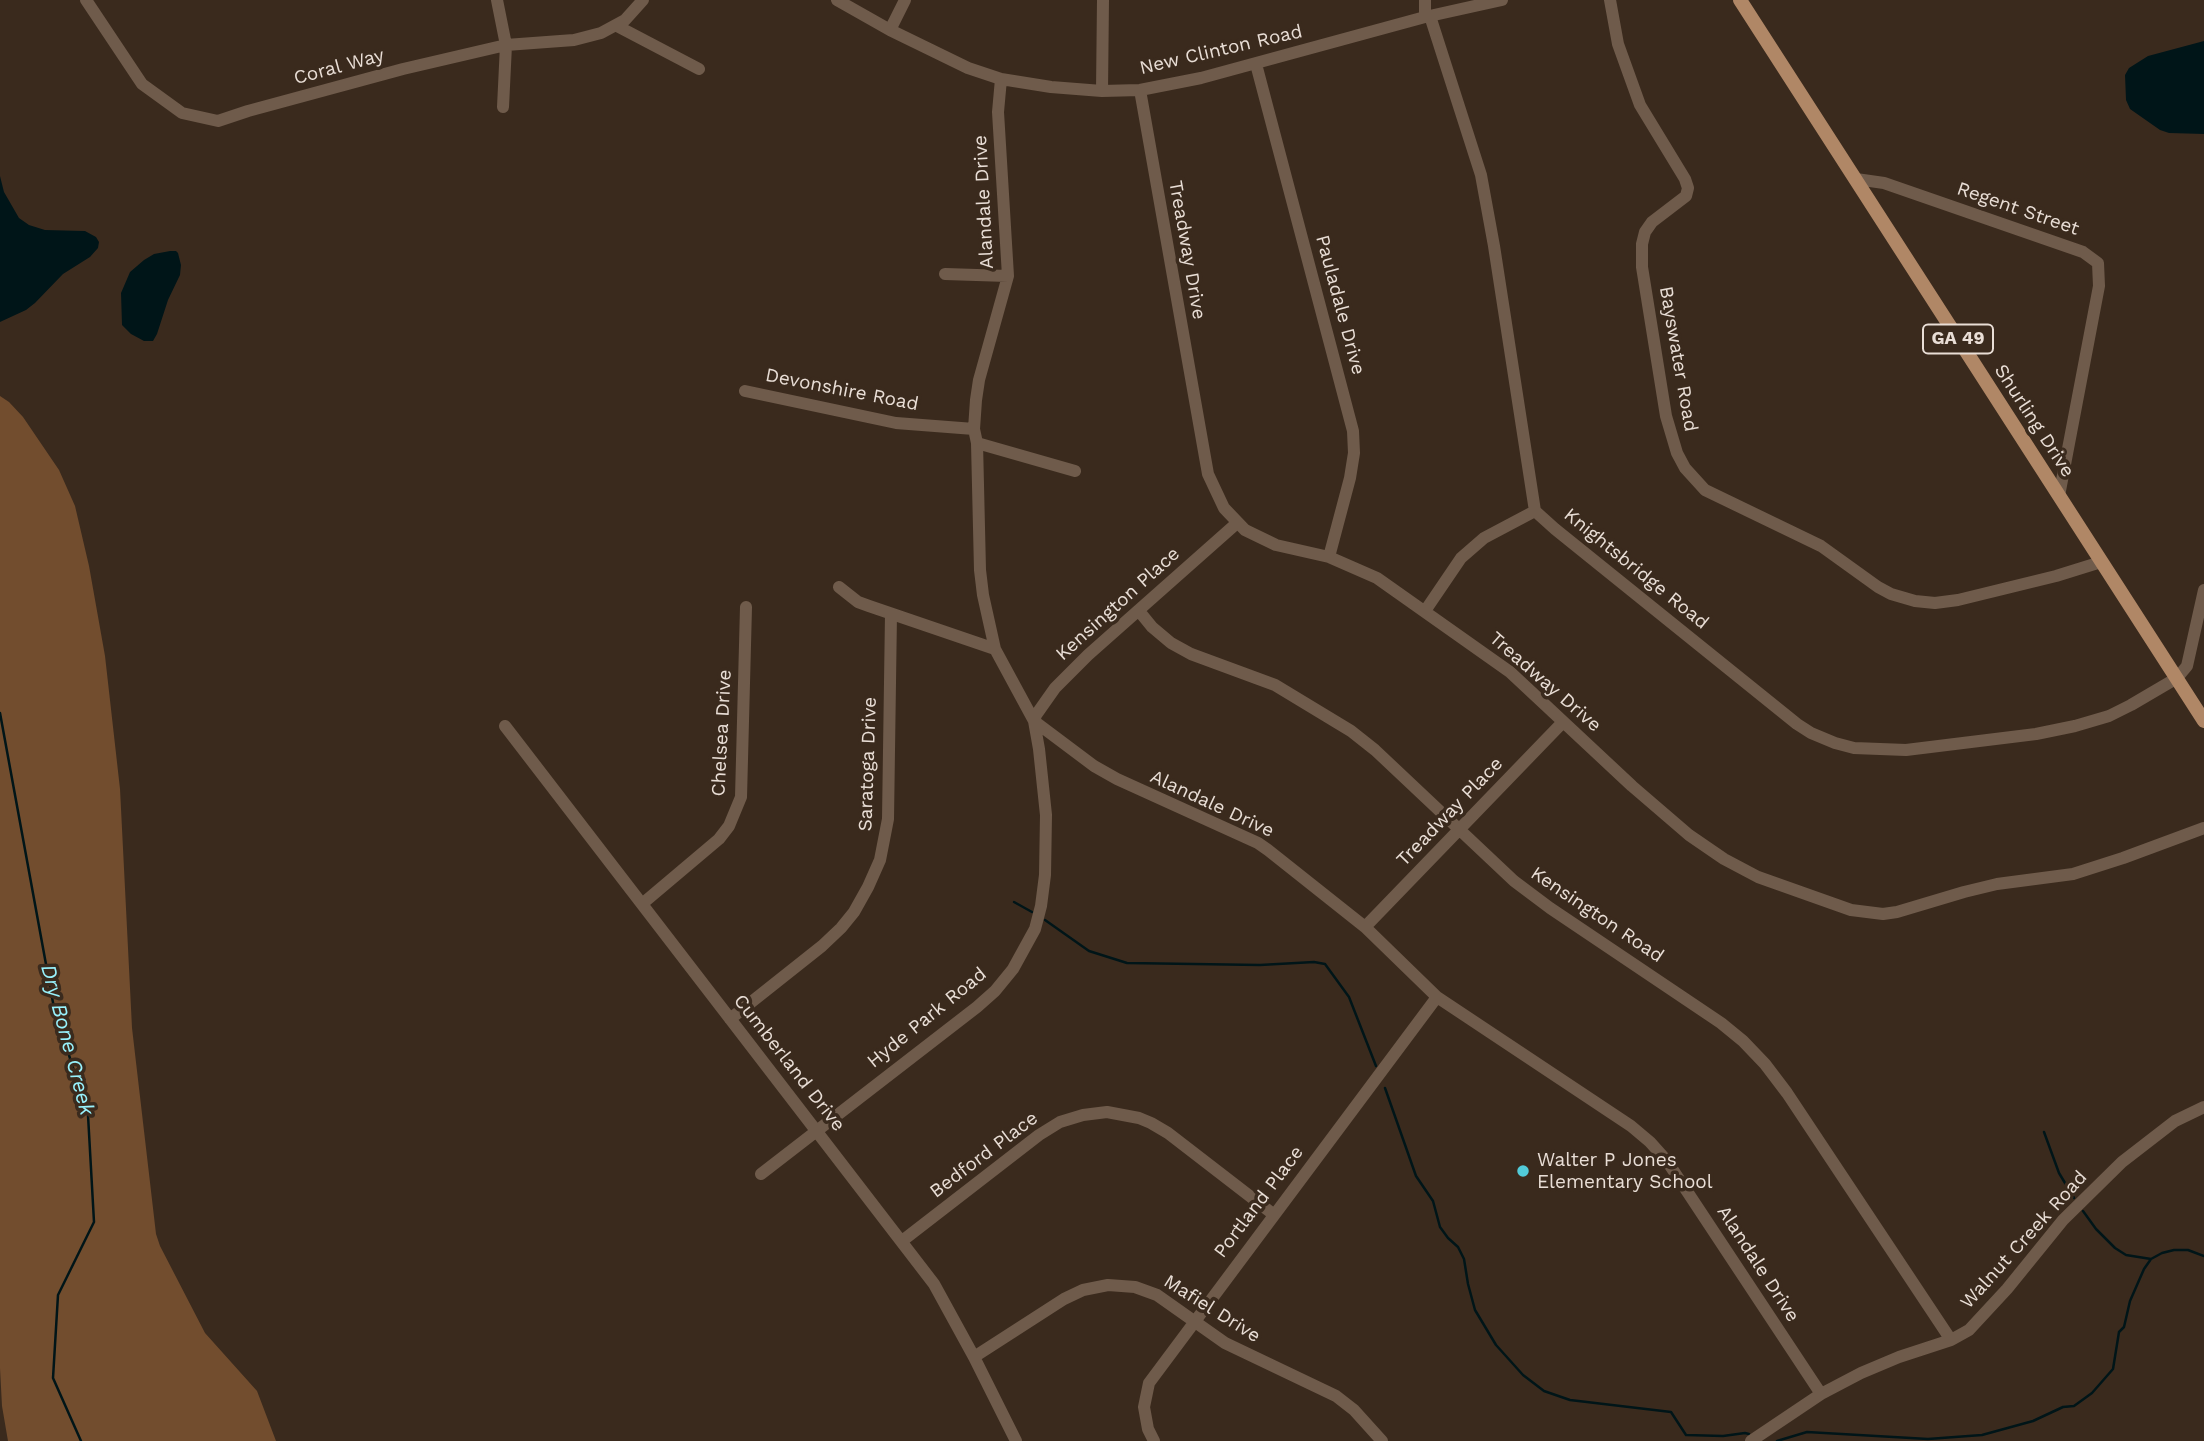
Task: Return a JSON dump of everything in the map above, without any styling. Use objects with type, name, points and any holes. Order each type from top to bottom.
[{"type":"main road","name":"Shurling Drive","points":[[1740,0],[2204,721]]},
{"type":"street","name":"Coral Way","points":[[86,0],[142,84],[182,113],[218,121],[404,69],[506,45],[574,40],[601,33],[625,20],[643,0]]},
{"type":"street","points":[[497,0],[506,45],[503,107]]},
{"type":"street","name":"New Clinton Road","points":[[837,0],[946,59],[1001,79],[1051,88],[1102,91],[1140,90],[1191,81],[1428,16],[1502,0]]},
{"type":"street","points":[[890,30],[905,0]]},
{"type":"street","points":[[1102,91],[1103,0]]},
{"type":"street","name":"Knightsbridge Road","points":[[1425,0],[1481,175],[1535,510],[1555,529],[1797,724],[1835,743],[1871,750],[1906,750],[2062,729],[2109,716],[2177,678]]},
{"type":"street","name":"Bayswater Road","points":[[1610,0],[1618,44],[1635,94],[1688,188],[1686,196],[1652,222],[1645,232],[1642,244],[1642,267],[1666,416],[1677,453],[1685,468],[1705,490],[1821,545],[1878,587],[1915,601],[1935,603],[1958,600],[2101,562]]},
{"type":"street","points":[[617,26],[699,69]]},
{"type":"street","name":"Pauladale Drive","points":[[1256,64],[1353,431],[1354,453],[1350,478],[1329,557]]},
{"type":"street","name":"Alandale Drive","points":[[1001,79],[998,112],[1008,276],[979,380],[974,429],[977,443],[980,570],[995,649],[1034,721],[1116,779],[1258,843],[1364,928],[1437,997],[1631,1126],[1650,1142],[1674,1171],[1821,1394]]},
{"type":"street","name":"Treadway Drive","points":[[1140,90],[1208,474],[1219,500],[1237,523],[1259,538],[1276,545],[1329,557],[1377,578],[1510,672],[1689,835],[1724,859],[1758,877],[1852,909],[1867,913],[1897,912],[1997,884],[2073,874],[2204,828]]},
{"type":"street","name":"Regent Street","points":[[1856,179],[1884,183],[2083,252],[2098,263],[2099,286],[2059,496]]},
{"type":"street","points":[[945,274],[1008,276]]},
{"type":"street","name":"Devonshire Road","points":[[745,391],[896,423],[974,429]]},
{"type":"street","points":[[977,443],[1075,471]]},
{"type":"street","points":[[1425,611],[1461,558],[1484,538],[1535,510]]},
{"type":"street","name":"Kensington Place","points":[[1034,721],[1042,704],[1055,688],[1088,655],[1237,523]]},
{"type":"street","points":[[839,587],[858,601],[995,649]]},
{"type":"street","points":[[2177,678],[2187,666],[2204,590]]},
{"type":"street","name":"Chelsea Drive","points":[[642,904],[719,839],[729,826],[741,797],[746,607]]},
{"type":"street","name":"Kensington Road","points":[[1139,611],[1153,627],[1181,649],[1275,685],[1351,731],[1375,750],[1514,881],[1701,1009],[1743,1041],[1787,1093],[1951,1340]]},
{"type":"street","name":"Saratoga Drive","points":[[730,1019],[841,928],[869,887],[880,860],[888,819],[891,614]]},
{"type":"street","name":"Hyde Park Road","points":[[761,1174],[977,1007],[1013,969],[1035,929],[1045,875],[1043,782],[1034,721]]},
{"type":"street","name":"Treadway Place","points":[[1364,928],[1563,722]]},
{"type":"street","name":"Cumberland Drive","points":[[505,726],[902,1241],[946,1303],[1016,1441]]},
{"type":"street","name":"Portland Place","points":[[1154,1441],[1148,1429],[1144,1407],[1149,1383],[1437,997]]},
{"type":"street","name":"Walnut Creek Road","points":[[1751,1441],[1821,1394],[1861,1373],[1951,1340],[1969,1330],[2007,1289],[2063,1220],[2122,1162],[2175,1121],[2204,1107]]},
{"type":"street","name":"Bedford Place","points":[[902,1241],[1060,1122],[1107,1112],[1139,1118],[1168,1133],[1273,1214]]},
{"type":"street","name":"Mafiel Drive","points":[[974,1357],[1064,1299],[1083,1290],[1108,1285],[1135,1287],[1157,1296],[1225,1343],[1336,1396],[1354,1410],[1382,1441]]},
{"type":"shaded area","points":[[2204,41],[2204,134],[2169,133],[2160,130],[2130,109],[2126,100],[2125,75],[2129,68],[2148,56]]},
{"type":"shaded area","points":[[0,176],[4,192],[19,218],[29,225],[45,230],[85,231],[99,242],[98,248],[90,257],[63,274],[35,303],[0,322]]},
{"type":"shaded area","points":[[170,251],[178,253],[180,275],[168,300],[157,334],[153,341],[144,341],[122,325],[121,293],[130,272],[144,260],[154,254]]},
{"type":"shaded area","points":[[0,396],[23,417],[59,470],[75,506],[89,566],[105,656],[120,789],[132,1028],[156,1234],[205,1333],[257,1391],[276,1441],[8,1441],[2,1406],[0,1368]]},
{"type":"waterway","name":"Dry Bone Creek","points":[[0,713],[54,1008],[88,1115],[94,1222],[58,1295],[53,1378],[81,1441]]},
{"type":"waterway","points":[[1014,902],[1032,912]]},
{"type":"waterway","points":[[1045,920],[1089,951],[1127,963],[1325,964],[1349,997],[1376,1066]]},
{"type":"waterway","points":[[1385,1088],[1416,1176],[1433,1201],[1440,1227],[1458,1247],[1464,1259],[1475,1310],[1496,1345],[1523,1375],[1544,1391],[1570,1400],[1671,1412],[1686,1435],[1749,1434]]},
{"type":"waterway","points":[[2044,1132],[2059,1173],[2074,1198]]},
{"type":"waterway","points":[[2083,1211],[2115,1248],[2126,1255],[2151,1259]]},
{"type":"waterway","points":[[1777,1441],[1807,1432],[1928,1439],[1982,1435],[2033,1421],[2063,1407],[2074,1406],[2092,1393],[2113,1369],[2119,1332],[2124,1327],[2130,1301],[2151,1259],[2174,1250],[2188,1250],[2204,1256]]},
{"type":"place","name":"Walter P Jones Elementary School","points":[[1523,1171]]}]
